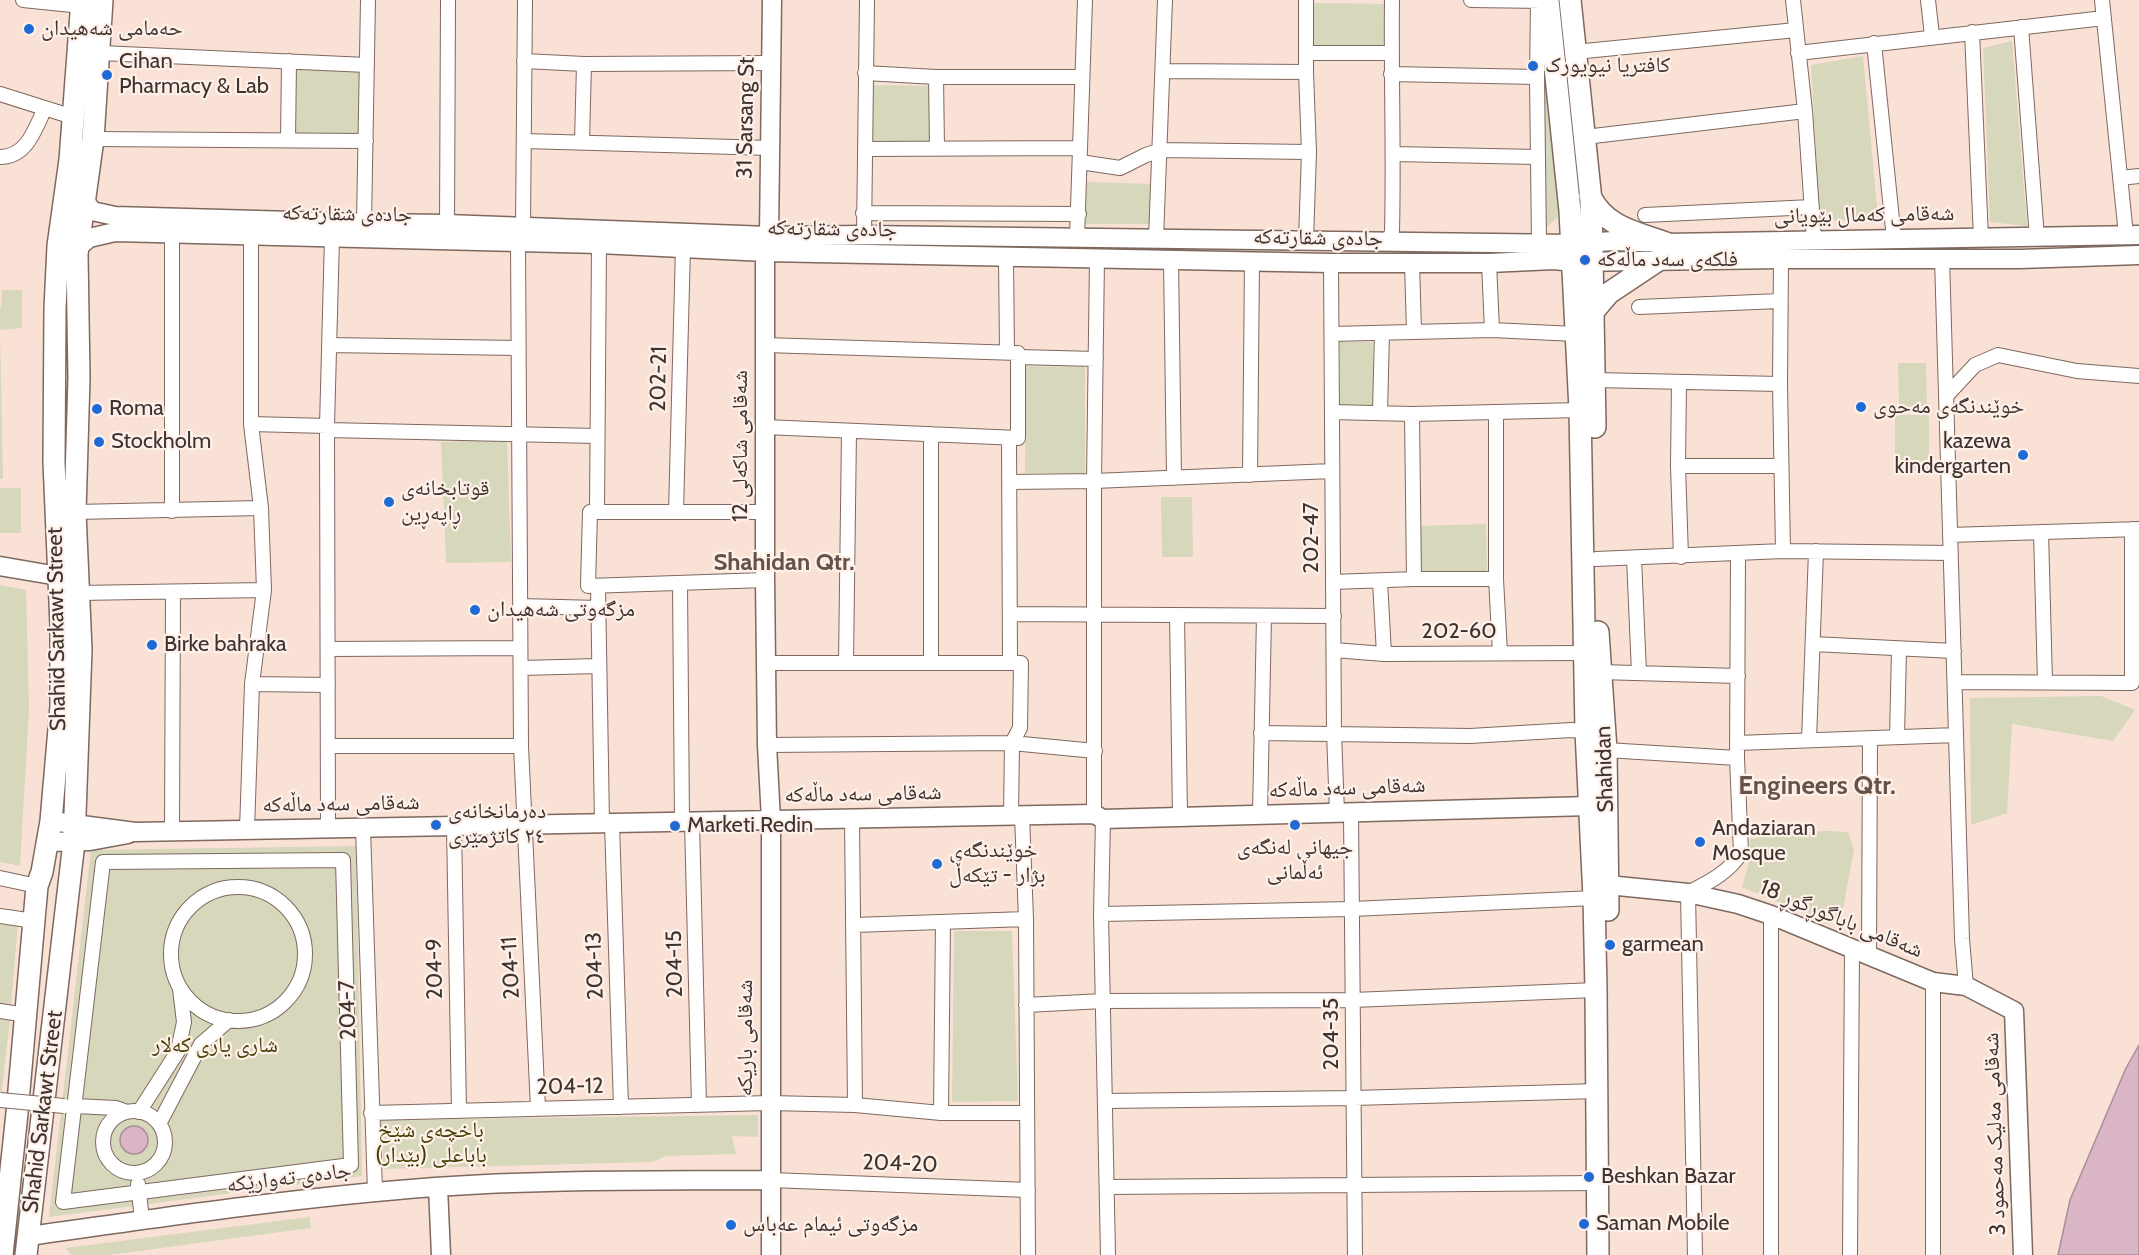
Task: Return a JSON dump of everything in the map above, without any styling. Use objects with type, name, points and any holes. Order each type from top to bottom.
[{"type":"main road","name":"Shahid Sarkawt Street","points":[[28,1246],[75,833],[81,650],[75,512],[79,378],[77,248],[93,139],[102,0]]},
{"type":"main road","name":"31 Sarsang St","points":[[767,244],[772,0]]},
{"type":"main road","points":[[1570,0],[1590,196],[1575,334],[1590,597],[1585,653],[1586,731],[1590,806],[1601,891],[1596,990],[1598,1255]]},
{"type":"main road","points":[[1545,1],[1570,211],[1582,262]]},
{"type":"main road","name":"Shahid Sarkawt Street","points":[[2,1255],[37,886],[42,872],[51,821],[61,706],[61,626],[54,462],[56,278],[82,3]]},
{"type":"main road","points":[[1590,196],[1598,210],[1610,221],[1661,252],[1613,290],[1592,313]]},
{"type":"main road","name":"جادەی شقارتەکە","points":[[85,201],[92,211],[115,224],[172,234],[332,237],[520,234],[1006,256],[1331,263],[1489,263],[1554,260],[1582,262]]},
{"type":"main road","name":"جادەی شقارتەکە","points":[[77,248],[89,238],[115,224],[447,224],[599,244],[683,247],[767,244],[864,235],[1539,243],[1582,262]]},
{"type":"main road","name":"شەقامی کەمال بێویانی","points":[[1661,252],[1814,240],[2132,235]]},
{"type":"main road","points":[[1028,238],[1030,256]]},
{"type":"main road","points":[[2020,259],[2016,252],[2016,245],[2029,238]]},
{"type":"main road","name":"شەقامی کەمال بێویانی","points":[[1582,262],[1613,241],[1661,252],[1781,259],[2020,259],[2139,255]]},
{"type":"main road","name":"شەقامی شاکەلی 12","points":[[767,244],[765,580],[767,745],[771,820]]},
{"type":"main road","name":"Shahidan","points":[[1582,262],[1592,313],[1594,380],[1596,559],[1590,597],[1600,672],[1606,750],[1601,891],[1610,1255]]},
{"type":"main road","points":[[0,566],[58,576]]},
{"type":"main road","name":"شەقامی سەد ماڵەکە","points":[[75,833],[106,839],[135,832],[172,831],[1017,816],[1180,817],[1590,806]]},
{"type":"main road","name":"شەقامی باریکە","points":[[771,820],[771,1255]]},
{"type":"main road","points":[[51,821],[75,833]]},
{"type":"main road","points":[[47,842],[75,833]]},
{"type":"main road","name":"شەقامی باباگوڕگوڕ 18","points":[[1601,891],[1688,893],[1738,904],[1771,915],[1933,982],[1966,986],[2014,1011]]},
{"type":"main road","name":"شەقامی مەلیک مەحمود 3","points":[[2014,1011],[2023,1255]]},
{"type":"main road","name":"جادەی تەوارێکە","points":[[28,1246],[142,1220],[375,1192],[438,1187],[596,1181],[771,1180]]},
{"type":"main road","points":[[438,1187],[441,1255]]},
{"type":"street","points":[[23,0],[82,3]]},
{"type":"street","points":[[364,224],[368,0]]},
{"type":"street","points":[[447,224],[448,0]]},
{"type":"street","name":"204-11","points":[[525,0],[524,141],[518,348],[521,746],[538,1109]]},
{"type":"street","points":[[864,235],[867,0]]},
{"type":"street","points":[[1077,238],[1085,0]]},
{"type":"street","points":[[1156,239],[1166,0]]},
{"type":"street","points":[[1306,0],[1309,152],[1306,240]]},
{"type":"street","points":[[1389,242],[1392,231],[1394,154],[1391,74],[1392,0]]},
{"type":"street","points":[[1471,0],[1545,1],[1537,77],[1539,243]]},
{"type":"street","points":[[1793,0],[1805,111],[1814,240]]},
{"type":"street","points":[[1928,0],[1932,36]]},
{"type":"street","points":[[2102,0],[2120,178],[2132,235]]},
{"type":"street","points":[[1798,52],[2104,18]]},
{"type":"street","points":[[2021,27],[2029,238]]},
{"type":"street","points":[[1575,52],[1796,30]]},
{"type":"street","points":[[1972,32],[1981,238]]},
{"type":"street","points":[[1874,43],[1894,239]]},
{"type":"street","points":[[100,53],[367,65]]},
{"type":"street","points":[[1306,53],[1391,53]]},
{"type":"street","points":[[288,140],[289,61]]},
{"type":"street","points":[[524,61],[584,64],[771,63]]},
{"type":"street","points":[[582,142],[584,64]]},
{"type":"street","points":[[1163,71],[1306,72]]},
{"type":"street","points":[[865,73],[936,77],[1082,77]]},
{"type":"street","points":[[1391,74],[1537,77]]},
{"type":"street","points":[[936,77],[937,148]]},
{"type":"street","points":[[0,94],[73,117]]},
{"type":"street","points":[[0,158],[11,157],[27,145],[45,108]]},
{"type":"street","points":[[1585,137],[1805,111]]},
{"type":"street","points":[[93,139],[366,141]]},
{"type":"street","points":[[524,141],[770,148]]},
{"type":"street","points":[[865,149],[937,148],[1080,155],[1120,168],[1161,150],[1309,152]]},
{"type":"street","points":[[1394,154],[1537,157]]},
{"type":"street","points":[[2120,178],[2139,176]]},
{"type":"street","points":[[1644,215],[1812,207]]},
{"type":"street","points":[[864,213],[1079,214]]},
{"type":"street","points":[[172,234],[172,511]]},
{"type":"street","points":[[247,830],[252,684],[264,590],[261,508],[251,424],[251,236]]},
{"type":"street","points":[[328,828],[327,428],[332,237]]},
{"type":"street","points":[[597,512],[599,244]]},
{"type":"street","name":"202-21","points":[[676,512],[683,247]]},
{"type":"street","points":[[765,427],[1018,438],[1006,256]]},
{"type":"street","points":[[1097,258],[1094,481],[1095,751],[1099,817],[1108,1255]]},
{"type":"street","points":[[1942,258],[1962,939],[1966,986]]},
{"type":"street","points":[[1171,259],[1174,478]]},
{"type":"street","points":[[1781,259],[1780,466],[1783,551]]},
{"type":"street","points":[[1250,475],[1252,261]]},
{"type":"street","name":"202-47","points":[[1331,263],[1334,732],[1344,813]]},
{"type":"street","points":[[1412,263],[1414,331]]},
{"type":"street","points":[[1489,263],[1492,330]]},
{"type":"street","points":[[1639,307],[1779,301]]},
{"type":"street","points":[[1332,334],[1492,330],[1575,334]]},
{"type":"street","points":[[1380,413],[1382,333]]},
{"type":"street","points":[[329,345],[518,348]]},
{"type":"street","points":[[765,345],[1095,359]]},
{"type":"street","points":[[1947,395],[1975,365],[1998,355],[2076,371],[2139,376]]},
{"type":"street","points":[[1594,380],[1780,384]]},
{"type":"street","points":[[1679,382],[1678,466],[1681,557]]},
{"type":"street","points":[[1332,412],[1412,414],[1580,410]]},
{"type":"street","points":[[1496,412],[1496,579],[1500,653]]},
{"type":"street","points":[[1412,414],[1414,579]]},
{"type":"street","points":[[251,424],[597,436]]},
{"type":"street","points":[[846,663],[849,431]]},
{"type":"street","points":[[930,663],[931,434]]},
{"type":"street","points":[[1010,438],[1010,662]]},
{"type":"street","points":[[1678,466],[1780,466]]},
{"type":"street","points":[[1010,482],[1094,481],[1332,471]]},
{"type":"street","points":[[75,512],[261,508]]},
{"type":"street","points":[[765,580],[588,586],[590,512],[766,512]]},
{"type":"street","points":[[1950,535],[2135,529],[2132,683],[1955,682]]},
{"type":"street","points":[[2041,532],[2045,682]]},
{"type":"street","points":[[1596,559],[1738,555],[1783,551],[1951,553]]},
{"type":"street","points":[[1809,740],[1816,551]]},
{"type":"street","points":[[1695,1255],[1688,893],[1722,874],[1734,864],[1741,853],[1737,758],[1738,555]]},
{"type":"street","points":[[1634,558],[1639,673]]},
{"type":"street","points":[[1333,582],[1496,579]]},
{"type":"street","points":[[1380,581],[1384,654]]},
{"type":"street","name":"204-15","points":[[680,583],[699,1105]]},
{"type":"street","name":"204-13","points":[[598,586],[598,666],[621,1107]]},
{"type":"street","points":[[78,593],[264,590]]},
{"type":"street","points":[[172,831],[173,592]]},
{"type":"street","points":[[520,606],[599,608]]},
{"type":"street","points":[[1010,614],[1334,616]]},
{"type":"street","points":[[1177,615],[1180,817]]},
{"type":"street","points":[[1260,815],[1264,616]]},
{"type":"street","points":[[1813,644],[1954,651]]},
{"type":"street","points":[[328,649],[520,648]]},
{"type":"street","points":[[1897,737],[1899,649]]},
{"type":"street","name":"202-60","points":[[1334,650],[1384,654],[1585,653]]},
{"type":"street","points":[[767,663],[1021,663],[1020,728],[1012,743],[1026,919],[1028,1255]]},
{"type":"street","points":[[521,668],[598,666]]},
{"type":"street","points":[[1600,672],[1738,676]]},
{"type":"street","points":[[252,684],[328,685]]},
{"type":"street","points":[[1261,733],[1334,732],[1470,736],[1586,731]]},
{"type":"street","points":[[1737,743],[1956,735]]},
{"type":"street","points":[[1850,1255],[1870,738]]},
{"type":"street","points":[[767,745],[1012,743],[1095,751]]},
{"type":"street","points":[[328,746],[521,746]]},
{"type":"street","points":[[1606,750],[1737,758]]},
{"type":"street","name":"204-35","points":[[1344,813],[1352,909],[1355,1255]]},
{"type":"street","points":[[852,819],[855,1105]]},
{"type":"street","name":"204-9","points":[[454,826],[459,1111]]},
{"type":"street","name":"204-7","points":[[363,828],[375,1192]]},
{"type":"street","points":[[343,860],[351,1165],[139,1193],[63,1202],[70,1106],[103,862],[343,860]]},
{"type":"street","points":[[0,878],[37,886]]},
{"type":"street","points":[[251,888],[271,896],[288,910],[300,928],[306,954],[299,981],[287,999],[270,1012],[250,1020],[229,1020],[205,1012],[195,1005],[180,986],[175,976],[171,953],[175,930],[195,902],[216,890],[251,888]]},
{"type":"street","points":[[1101,914],[1352,909],[1601,891]]},
{"type":"street","points":[[0,915],[34,921]]},
{"type":"street","points":[[1771,915],[1771,1255]]},
{"type":"street","points":[[854,925],[1026,919]]},
{"type":"street","points":[[941,1113],[943,922]]},
{"type":"street","points":[[1933,982],[1933,1255]]},
{"type":"street","points":[[0,1100],[116,1108],[133,1112],[148,1114],[159,1124],[165,1138],[161,1158],[155,1166],[136,1173],[118,1169],[104,1153],[104,1132],[117,1116],[133,1112],[168,1069],[178,1051],[184,1022],[180,986]]},
{"type":"street","points":[[1026,1005],[1103,1001],[1353,1000],[1596,990]]},
{"type":"street","points":[[0,1011],[26,1015]]},
{"type":"street","points":[[159,1124],[201,1044],[229,1020]]},
{"type":"street","points":[[1105,1101],[1354,1098],[1598,1091]]},
{"type":"street","name":"204-12","points":[[372,1113],[770,1103],[855,1105],[941,1113],[1026,1113]]},
{"type":"street","points":[[136,1173],[142,1220]]},
{"type":"street","name":"204-20","points":[[771,1180],[1028,1190]]},
{"type":"street","points":[[1107,1187],[1597,1183]]},
{"type":"street","points":[[1589,1255],[1598,1255]]},
{"type":"green space","points":[[1313,3],[1387,4],[1386,61],[1313,60]]},
{"type":"green space","points":[[2012,41],[2027,226],[1990,222],[1983,48]]},
{"type":"green space","points":[[1863,56],[1878,217],[1820,222],[1811,65]]},
{"type":"green space","points":[[1544,66],[1559,163],[1555,179],[1559,216],[1544,229]]},
{"type":"green space","points":[[295,68],[359,69],[359,135],[294,134]]},
{"type":"green space","points":[[872,85],[931,86],[930,145],[871,144]]},
{"type":"green space","points":[[1087,182],[1153,184],[1150,224],[1085,224]]},
{"type":"green space","points":[[2,290],[22,290],[22,328],[0,330]]},
{"type":"green space","points":[[0,330],[3,479],[0,479]]},
{"type":"green space","points":[[1340,342],[1373,342],[1373,405],[1340,405]]},
{"type":"green space","points":[[1898,363],[1926,363],[1927,406],[1899,407]]},
{"type":"green space","points":[[1026,366],[1085,367],[1085,473],[1025,473]]},
{"type":"green space","points":[[1895,415],[1929,415],[1929,471],[1895,471]]},
{"type":"green space","points":[[507,440],[511,562],[446,563],[441,442]]},
{"type":"green space","points":[[0,488],[21,488],[21,533],[0,533]]},
{"type":"green space","points":[[1161,497],[1192,497],[1193,557],[1162,557]]},
{"type":"green space","points":[[1486,524],[1487,571],[1420,573],[1419,526]]},
{"type":"green space","points":[[0,585],[26,590],[29,710],[20,866],[0,862]]},
{"type":"green space","points":[[2101,696],[2135,710],[2113,741],[2012,724],[2007,813],[1971,825],[1970,698]]},
{"type":"green space","points":[[1848,832],[1854,849],[1842,915],[1828,924],[1742,887],[1750,859],[1750,839],[1777,834]]},
{"type":"green space","name":"شاری یاری کەلار","points":[[356,846],[362,1176],[49,1217],[91,850]]},
{"type":"green space","points":[[0,921],[18,923],[11,1006],[0,1004]]},
{"type":"green space","points":[[954,931],[1012,931],[1018,1101],[952,1102]]},
{"type":"green space","points":[[0,1009],[11,1011],[0,1106]]},
{"type":"green space","name":"باخچەی شێخ باباعلی (بێدار)","points":[[758,1115],[758,1137],[732,1136],[736,1154],[666,1156],[652,1162],[384,1169],[380,1120]]},
{"type":"green space","points":[[310,1217],[311,1228],[109,1255],[72,1255],[65,1248]]},
{"type":"shaded area","points":[[2139,1045],[2139,1255],[2058,1255],[2070,1200],[2126,1068]]},
{"type":"shaded area","points":[[134,1126],[144,1130],[148,1140],[144,1150],[134,1154],[124,1150],[120,1140],[124,1130]]},
{"type":"place","name":"حەمامی شەهیدان","points":[[29,29]]},
{"type":"place","name":"کافتریا نیویورک","points":[[1533,66]]},
{"type":"place","name":"Cihan Pharmacy & Lab","points":[[107,75]]},
{"type":"place","name":"فلکەی سەد ماڵەکە","points":[[1585,260]]},
{"type":"place","name":"خوێندنگەی مەحوی","points":[[1861,407]]},
{"type":"place","name":"Roma","points":[[97,409]]},
{"type":"place","name":"Stockholm","points":[[99,442]]},
{"type":"place","name":"kazewa kindergarten","points":[[2023,455]]},
{"type":"place","name":"قوتابخانەی ڕاپەڕین","points":[[389,502]]},
{"type":"place","name":"مزگەوتی شەهیدان","points":[[475,610]]},
{"type":"place","name":"Birke bahraka","points":[[152,645]]},
{"type":"place","name":"دەرمانخانەی ٢٤ کاتژمێری","points":[[436,825]]},
{"type":"place","name":"جیهانی لەنگەی ئەڵمانی","points":[[1295,825]]},
{"type":"place","name":"Marketi Redin","points":[[675,826]]},
{"type":"place","name":"Andaziaran Mosque","points":[[1700,842]]},
{"type":"place","name":"خوێندنگەی بژار - تێکەڵ","points":[[937,864]]},
{"type":"place","name":"garmean","points":[[1610,945]]},
{"type":"place","name":"Beshkan Bazar","points":[[1589,1177]]},
{"type":"place","name":"Saman Mobile","points":[[1584,1224]]},
{"type":"place","name":"مزگەوتی ئیمام عەباس","points":[[731,1225]]},
{"type":"district","name":"Shahidan Qtr.","points":[[784,563]]},
{"type":"district","name":"Engineers Qtr.","points":[[1817,786]]}]
